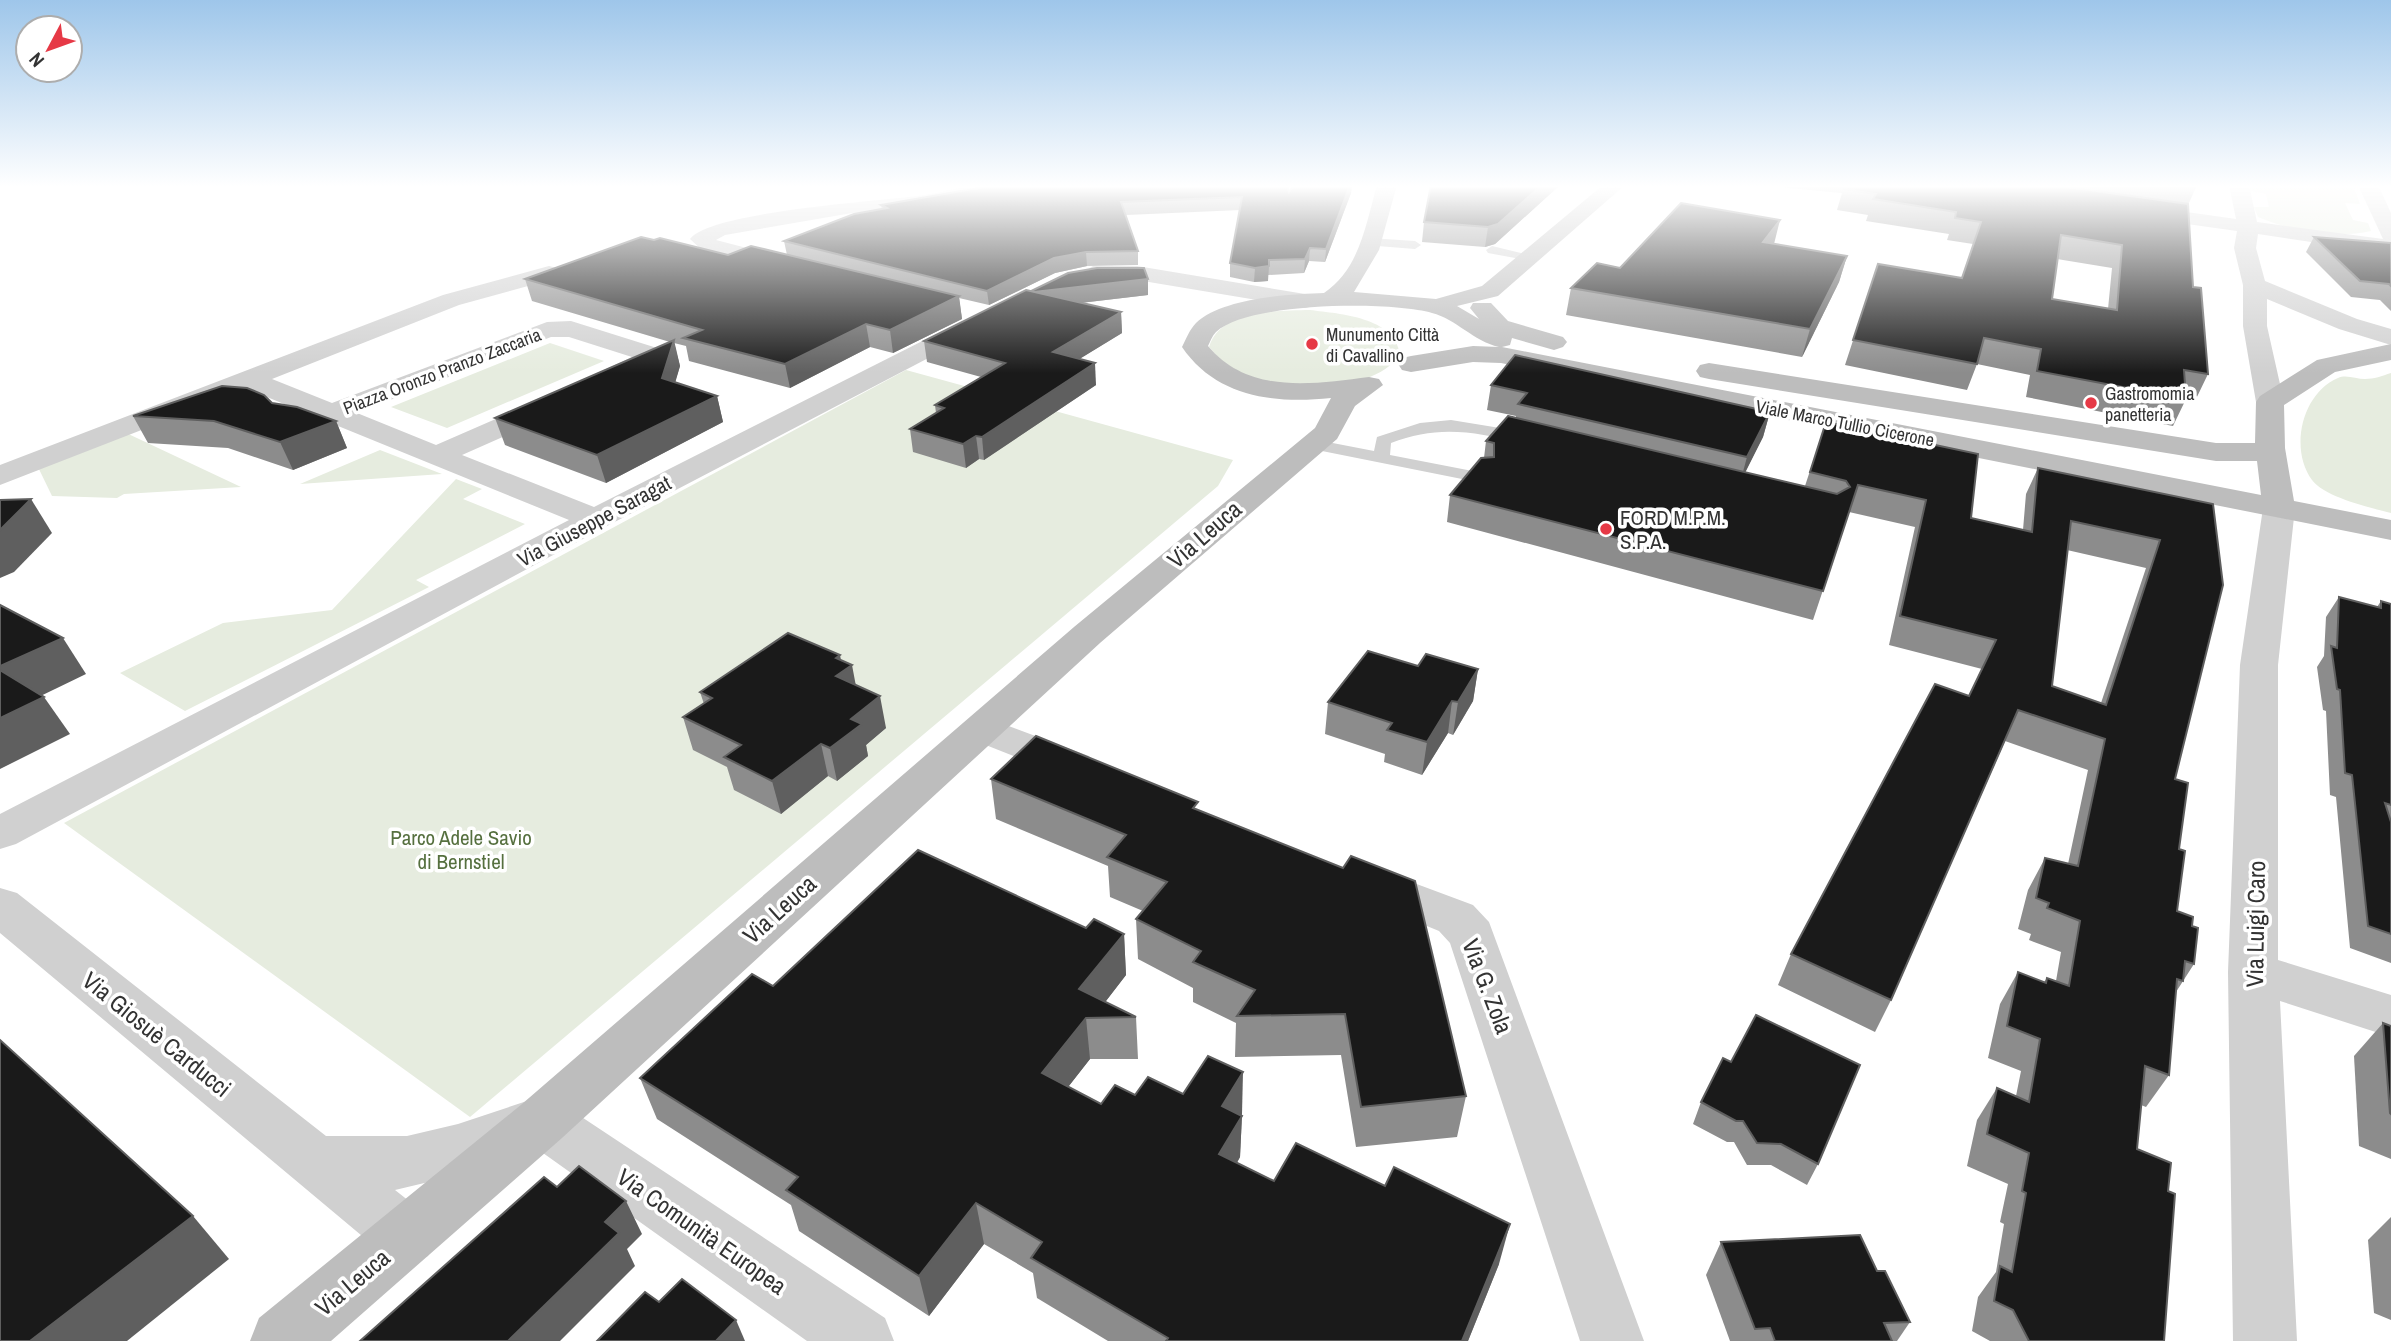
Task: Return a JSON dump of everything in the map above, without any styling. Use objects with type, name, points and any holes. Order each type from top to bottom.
[{"type":"main road","points":[[1317,301],[1344,292],[1361,269],[1368,248]]},
{"type":"main road","points":[[1480,308],[1438,302],[1400,301],[1317,301],[1254,307],[1206,327],[1195,347],[1204,361],[1219,372],[1273,390],[1311,393],[1369,385],[1454,341],[1480,308],[1542,248]]},
{"type":"main road","points":[[1361,269],[1369,286],[1400,301]]},
{"type":"main road","name":"Viale Marco Tullio Cicerone","points":[[1400,301],[1451,311],[1480,308],[1495,339],[1519,344],[1584,351],[2216,452],[2247,454],[2270,448]]},
{"type":"main road","points":[[2279,508],[2270,448],[2270,402],[2326,366],[2391,352]]},
{"type":"main road","name":"Viale Marco Tullio Cicerone","points":[[1411,364],[1463,355],[1501,355],[2391,530]]},
{"type":"main road","name":"Via Leuca","points":[[282,1341],[542,1121],[982,729],[1312,444],[1333,424],[1343,401],[1369,385]]},
{"type":"main road","name":"Via Leuca","points":[[1273,390],[1290,400],[1304,417],[1299,435],[1274,476]]},
{"type":"street","points":[[714,248],[805,270]]},
{"type":"street","points":[[2245,248],[2255,285],[2255,326],[2270,402]]},
{"type":"street","points":[[1061,281],[1119,271],[1317,301]]},
{"type":"street","points":[[0,476],[89,439],[249,380],[451,300],[549,273]]},
{"type":"street","points":[[1205,283],[1226,293],[1236,303],[1235,310],[1227,318]]},
{"type":"street","points":[[2255,285],[2348,324],[2391,337]]},
{"type":"street","name":"Via Giuseppe Saragat","points":[[0,833],[985,312]]},
{"type":"street","name":"Piazza Oronzo Pranzo Zaccaria","points":[[332,413],[547,330],[571,329],[648,354],[640,365],[437,455]]},
{"type":"street","name":"Piazza Oronzo Pranzo Zaccaria","points":[[249,380],[595,519]]},
{"type":"street","name":"Via Luigi Caro","points":[[2265,1341],[2253,972],[2259,665],[2279,508]]},
{"type":"street","points":[[982,729],[1110,780]]},
{"type":"street","name":"Via G. Zola","points":[[1328,867],[1456,918],[1472,935],[1612,1341]]},
{"type":"street","name":"Via Giosuè Carducci","points":[[0,906],[407,1236]]},
{"type":"street","points":[[2253,972],[2391,1016]]},
{"type":"street","points":[[314,1161],[360,1164],[405,1162],[474,1146],[542,1121]]},
{"type":"street","name":"Via Comunità Europea","points":[[542,1121],[856,1340]]},
{"type":"lane","points":[[1492,250],[1531,257]]},
{"type":"lane","points":[[1381,458],[1383,440],[1406,430],[1440,422],[1473,426],[1539,442]]},
{"type":"lane","points":[[1312,444],[1482,478]]},
{"type":"green space","points":[[1310,310],[1351,316],[1377,325],[1388,332],[1396,342],[1400,354],[1387,368],[1369,377],[1324,386],[1299,386],[1275,384],[1236,373],[1209,347],[1215,335],[1225,325],[1237,319],[1266,312]]},
{"type":"green space","points":[[550,343],[604,361],[447,428],[391,407]]},
{"type":"green space","name":"Parco Adele Savio di Bernstiel","points":[[906,370],[1233,460],[1218,486],[470,1117],[64,823]]},
{"type":"green space","points":[[2391,373],[2391,513],[2348,501],[2318,486],[2305,467],[2301,438],[2308,409],[2326,385],[2341,377],[2368,379]]},
{"type":"green space","points":[[122,431],[241,487],[124,494],[117,498],[52,496],[37,465]]},
{"type":"green space","points":[[380,450],[442,474],[300,484]]},
{"type":"green space","points":[[456,479],[482,489],[463,499],[525,524],[416,580],[429,587],[185,711],[120,673],[223,623],[332,610]]},
{"type":"building","points":[[612,248],[698,248],[728,255],[747,248],[758,248],[959,296],[890,330],[866,324],[785,364],[683,338],[702,330],[525,279]]},
{"type":"building","points":[[811,248],[1137,248],[1138,251],[1086,252],[1054,258],[987,291]]},
{"type":"building","points":[[1233,248],[1327,248],[1310,248],[1305,259],[1269,260],[1269,266],[1255,268],[1230,263]]},
{"type":"building","points":[[1639,248],[1796,248],[1847,256],[1810,329],[1571,288],[1597,263],[1620,268]]},
{"type":"building","points":[[1972,248],[2059,248],[2052,299],[2117,310],[2122,248],[2191,248],[2193,287],[2201,288],[2208,374],[2184,370],[2186,399],[2037,371],[2041,349],[1984,338],[1977,364],[1853,340],[1878,264],[1962,278]]},
{"type":"building","points":[[2325,248],[2391,248],[2391,286],[2360,281]]},
{"type":"building","points":[[1097,268],[1144,268],[1148,279],[1031,291],[1068,273]]},
{"type":"building","points":[[1026,290],[1121,312],[1053,352],[1095,363],[982,437],[976,436],[963,444],[910,429],[944,408],[935,405],[1005,363],[924,341]]},
{"type":"building","points":[[674,340],[662,378],[717,396],[597,455],[495,418]]},
{"type":"building","points":[[1515,355],[1770,412],[1747,457],[1518,404],[1527,393],[1491,385]]},
{"type":"building","points":[[222,386],[247,388],[264,395],[272,403],[297,407],[336,421],[280,442],[214,421],[133,416]]},
{"type":"building","points":[[1508,416],[1837,494],[1850,487],[1846,481],[1810,472],[1826,422],[1978,454],[1971,518],[2032,532],[2038,468],[2213,504],[2223,585],[2175,779],[2188,783],[2179,849],[2185,851],[2177,911],[2193,917],[2192,926],[2198,928],[2194,964],[2185,961],[2183,981],[2177,979],[2169,1075],[2145,1066],[2137,1149],[2171,1163],[2168,1191],[2175,1194],[2164,1341],[2029,1341],[2013,1310],[1994,1301],[2000,1266],[2012,1272],[2026,1193],[2022,1191],[2029,1153],[1987,1134],[1997,1088],[2029,1102],[2040,1039],[2007,1026],[2018,972],[2046,983],[2047,978],[2069,986],[2080,921],[2047,908],[2049,903],[2036,898],[2045,858],[2078,866],[2105,739],[2018,710],[1891,1000],[1791,954],[1935,684],[1969,696],[1996,640],[1900,616],[1926,500],[1858,485],[1823,591],[1450,495],[1481,458],[1494,457],[1494,443],[1486,441]],"holes":[[[2071,521],[2160,540],[2106,705],[2052,686]]]},
{"type":"building","points":[[31,499],[0,530],[0,500]]},
{"type":"building","points":[[2339,597],[2381,608],[2381,601],[2391,604],[2391,805],[2385,803],[2391,822],[2391,934],[2368,926],[2352,775],[2345,773],[2340,690],[2337,689],[2331,646],[2337,648]]},
{"type":"building","points":[[0,605],[63,638],[0,666]]},
{"type":"building","points":[[788,633],[840,655],[836,658],[852,665],[836,676],[880,696],[851,719],[862,724],[830,748],[821,744],[772,781],[724,757],[741,745],[683,717],[712,698],[700,692]]},
{"type":"building","points":[[1368,651],[1418,666],[1426,654],[1478,669],[1458,702],[1452,701],[1427,742],[1387,730],[1392,723],[1328,702]]},
{"type":"building","points":[[0,670],[44,697],[0,718]]},
{"type":"building","points":[[1036,736],[1198,802],[1193,808],[1343,868],[1351,856],[1415,881],[1466,1096],[1361,1107],[1345,1014],[1237,1016],[1255,990],[1193,962],[1201,951],[1136,919],[1167,882],[1107,857],[1126,835],[991,779]]},
{"type":"building","points":[[918,850],[1086,928],[1094,919],[1124,934],[1079,989],[1136,1017],[1086,1018],[1042,1073],[1101,1104],[1115,1085],[1135,1095],[1148,1077],[1183,1094],[1208,1056],[1243,1072],[1222,1106],[1242,1116],[1219,1154],[1274,1181],[1296,1143],[1385,1186],[1394,1167],[1510,1224],[1462,1341],[1166,1341],[1168,1338],[1031,1258],[1042,1242],[976,1203],[919,1276],[786,1190],[798,1177],[640,1078],[752,974],[773,986]]},
{"type":"building","points":[[1756,1015],[1860,1065],[1818,1164],[1781,1144],[1757,1143],[1743,1121],[1736,1121],[1701,1102],[1723,1058],[1731,1062]]},
{"type":"building","points":[[2383,1023],[2391,1026],[2391,1114],[2390,1113]]},
{"type":"building","points":[[0,1040],[193,1216],[30,1341],[0,1341]]},
{"type":"building","points":[[579,1166],[626,1201],[605,1222],[619,1233],[508,1341],[360,1341],[544,1177],[557,1187]]},
{"type":"building","points":[[1860,1235],[1877,1271],[1885,1271],[1910,1322],[1884,1323],[1892,1341],[1775,1341],[1770,1328],[1755,1329],[1721,1242]]},
{"type":"building","points":[[682,1279],[736,1320],[716,1341],[597,1341],[645,1292],[659,1302]]},
{"type":"place","name":"Munumento Città di Cavallino","points":[[1312,344]]},
{"type":"place","name":"Gastromomia panetteria","points":[[2091,403]]},
{"type":"place","name":"FORD M.P.M. S.P.A.","points":[[1606,529]]}]
